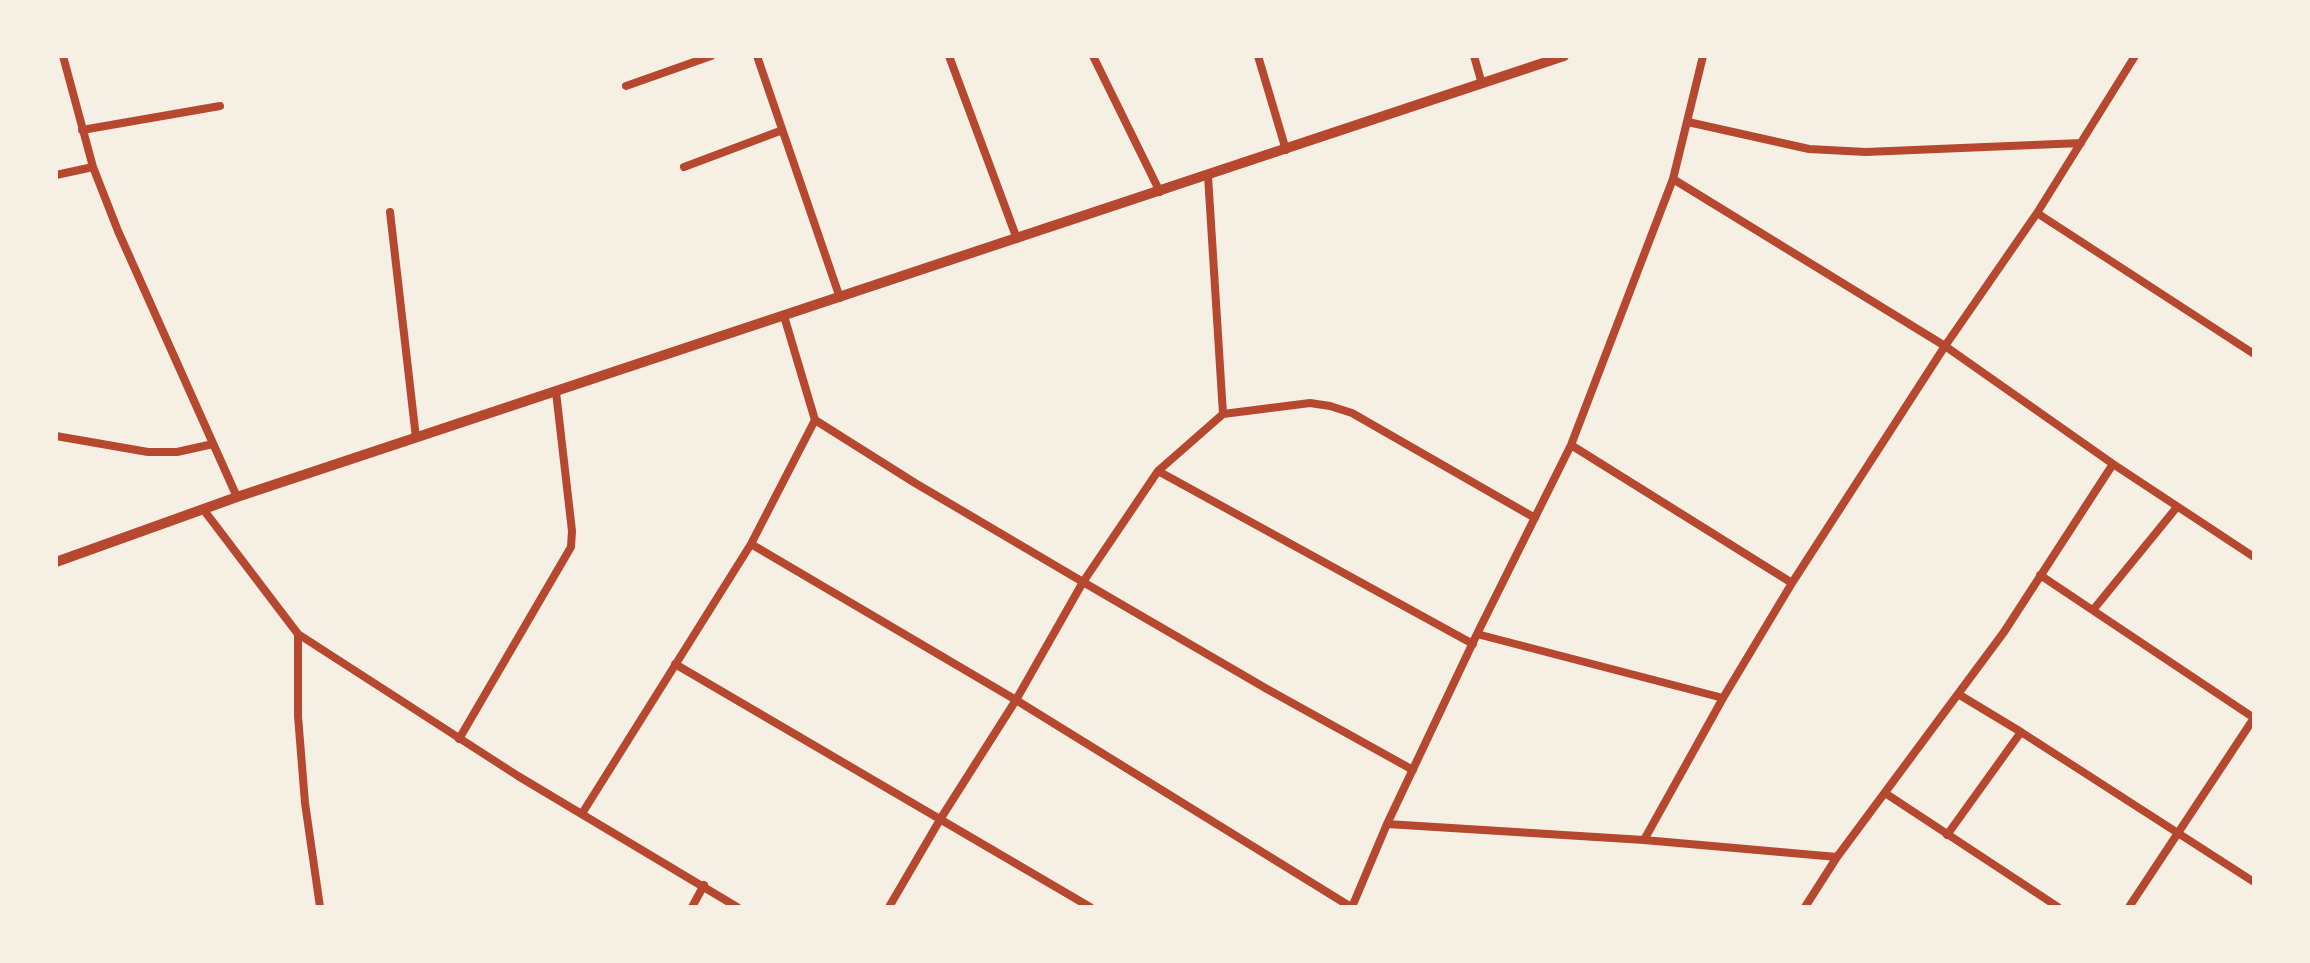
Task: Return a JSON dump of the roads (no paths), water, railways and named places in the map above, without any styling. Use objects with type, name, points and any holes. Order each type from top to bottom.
[{"type":"street","points":[[63,56],[93,167],[118,231],[237,497]]},
{"type":"street","points":[[626,86],[711,56]]},
{"type":"street","points":[[757,56],[780,131],[840,298]]},
{"type":"street","points":[[949,56],[1017,239]]},
{"type":"street","points":[[1093,56],[1160,192]]},
{"type":"street","points":[[1258,56],[1286,150]]},
{"type":"street","points":[[1474,56],[1482,84]]},
{"type":"street","points":[[56,562],[237,497],[1286,150],[1482,84],[1545,59],[1564,56]]},
{"type":"street","points":[[751,544],[1016,700],[1351,907],[1477,634],[1571,445],[1673,179],[1703,56]]},
{"type":"street","points":[[1644,840],[1723,698],[1792,583],[1945,346],[2037,213],[2135,56]]},
{"type":"street","points":[[82,130],[220,106]]},
{"type":"street","points":[[1688,122],[1809,149],[1838,151],[1909,152],[2081,143]]},
{"type":"street","points":[[684,167],[780,131]]},
{"type":"street","points":[[56,175],[93,167]]},
{"type":"street","points":[[1208,176],[1223,414]]},
{"type":"street","points":[[1673,179],[1945,346],[2113,464],[2254,557]]},
{"type":"street","points":[[390,212],[416,438]]},
{"type":"street","points":[[2037,213],[2254,354]]},
{"type":"street","points":[[784,316],[815,420],[1083,582],[1413,770]]},
{"type":"street","points":[[459,739],[571,547],[572,531],[556,392]]},
{"type":"street","points":[[889,907],[1016,700],[1083,582],[1158,471],[1223,414],[1310,403],[1352,413],[1535,518]]},
{"type":"street","points":[[583,812],[751,544],[815,420]]},
{"type":"street","points":[[56,436],[148,452],[177,452],[213,444]]},
{"type":"street","points":[[1571,445],[1792,583]]},
{"type":"street","points":[[1805,907],[1837,857],[2004,632],[2113,464]]},
{"type":"street","points":[[1158,471],[1473,644]]},
{"type":"street","points":[[2093,610],[2177,507]]},
{"type":"street","points":[[203,509],[298,634],[459,739],[737,907]]},
{"type":"street","points":[[2040,575],[2254,718],[2129,907]]},
{"type":"street","points":[[298,634],[298,716],[305,803],[320,907]]},
{"type":"street","points":[[1477,634],[1723,698]]},
{"type":"street","points":[[675,664],[1090,907]]},
{"type":"street","points":[[1958,694],[2254,882]]},
{"type":"street","points":[[1947,835],[2021,732]]},
{"type":"street","points":[[1885,793],[2058,907]]},
{"type":"street","points":[[1387,824],[1644,840],[1837,857]]},
{"type":"street","points":[[692,907],[704,885]]}]
